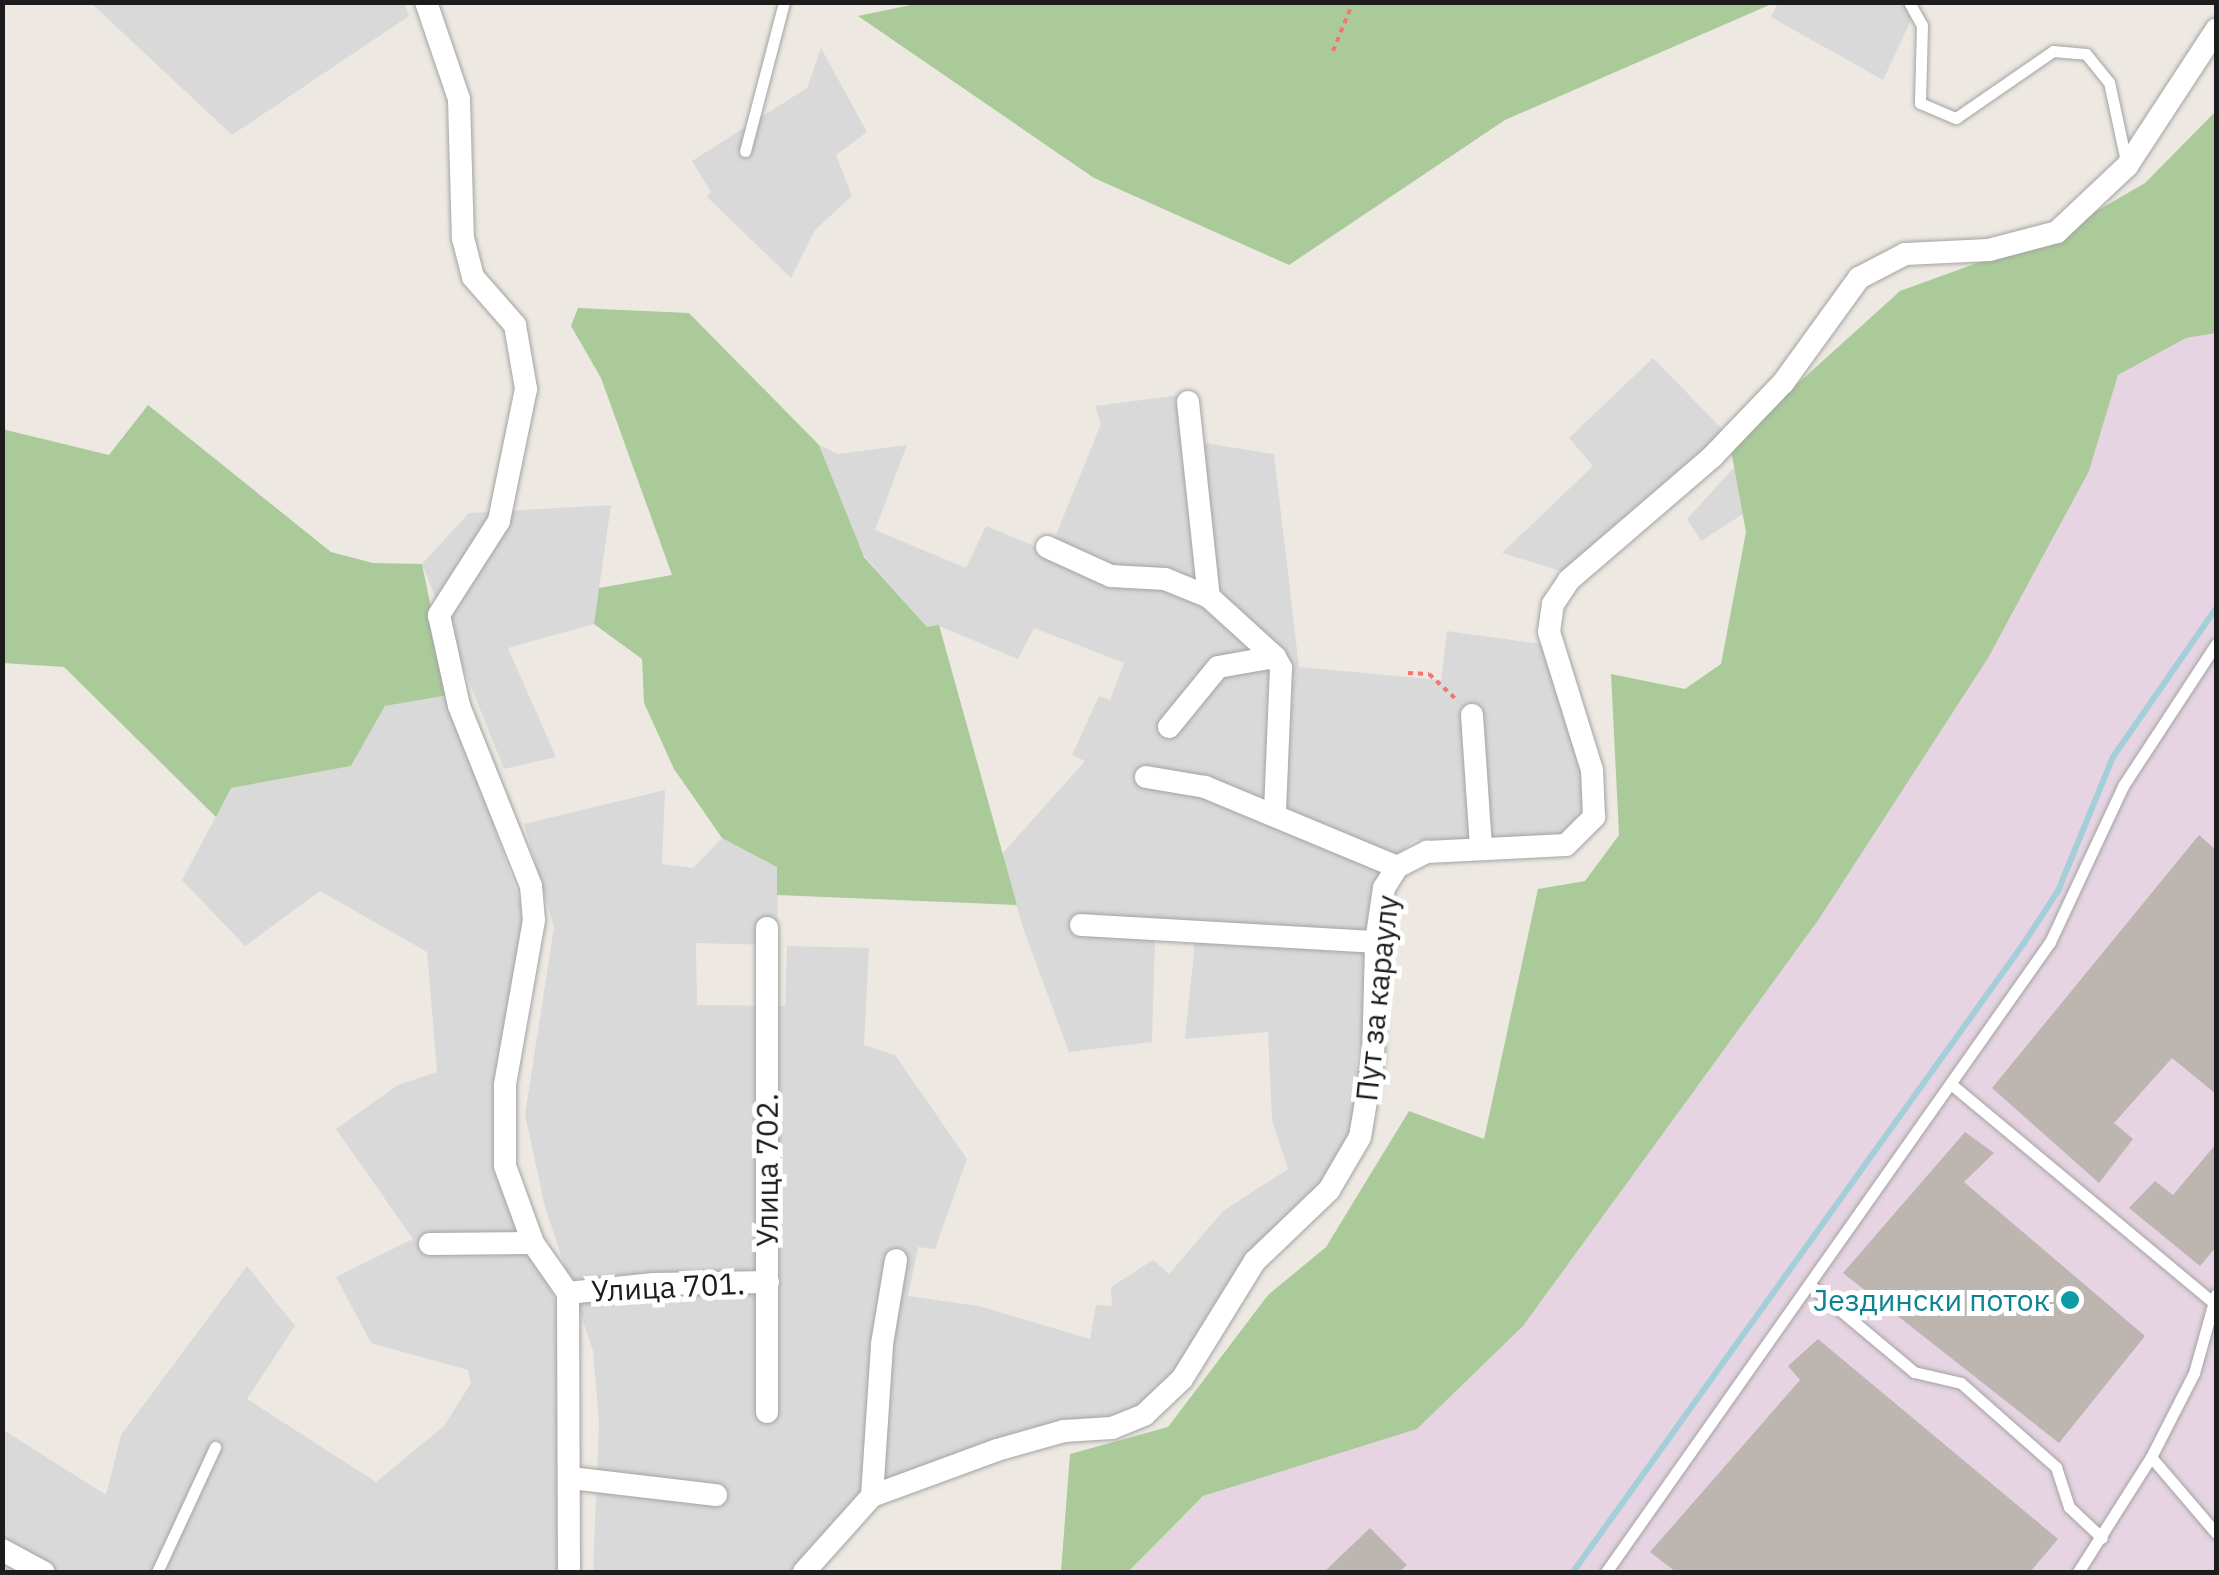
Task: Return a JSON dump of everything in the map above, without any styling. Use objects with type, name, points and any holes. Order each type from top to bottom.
[{"type":"street","points":[[426,2],[458,99],[463,238],[473,277],[514,325],[526,389],[499,521],[439,615],[459,706],[531,886],[534,920],[506,1085],[505,1166],[533,1243],[568,1294],[569,1572]]},
{"type":"street","name":"Пут за караулу","points":[[804,1572],[872,1496],[997,1450],[1064,1431],[1112,1428],[1144,1415],[1182,1378],[1255,1262],[1329,1190],[1360,1137],[1374,1060],[1376,942],[1384,888],[1397,867],[1427,852],[1566,845],[1594,817],[1592,770],[1548,632],[1553,604],[1569,580],[1712,457],[1783,383],[1859,278],[1905,254],[1989,250],[2057,232],[2127,166],[2216,30]]},
{"type":"street","points":[[1188,402],[1209,597]]},
{"type":"street","points":[[1047,547],[1111,576],[1164,578],[1209,597],[1275,657],[1281,668],[1274,813]]},
{"type":"street","points":[[1169,727],[1218,667],[1275,657]]},
{"type":"street","points":[[1472,715],[1481,847]]},
{"type":"street","points":[[1146,778],[1206,786],[1397,867]]},
{"type":"street","points":[[1081,925],[1376,942]]},
{"type":"street","name":"Улица 702.","points":[[766,928],[767,1412]]},
{"type":"street","points":[[430,1244],[533,1243]]},
{"type":"street","points":[[872,1496],[882,1344],[896,1260]]},
{"type":"street","name":"Улица 701.","points":[[568,1294],[654,1284],[768,1282]]},
{"type":"street","points":[[571,1478],[716,1495]]},
{"type":"street","points":[[2,1550],[43,1572]]},
{"type":"lane","points":[[745,151],[784,2]]},
{"type":"lane","points":[[1909,2],[1922,24],[1920,103],[1956,118],[2053,52],[2086,54],[2109,82],[2127,166]]},
{"type":"lane","points":[[1606,1572],[2050,942],[2092,864],[2123,786],[2216,644]]},
{"type":"lane","points":[[1951,1084],[2216,1300],[2194,1373],[2151,1456],[2078,1572]]},
{"type":"lane","points":[[1810,1286],[1914,1372],[1961,1382],[2056,1467],[2069,1508],[2102,1538]]},
{"type":"lane","points":[[157,1572],[215,1446]]},
{"type":"lane","points":[[2151,1456],[2216,1534]]},
{"type":"path","points":[[1333,51],[1352,2]]},
{"type":"path","points":[[1408,673],[1429,674],[1472,715]]},
{"type":"shaded area","points":[[404,2],[409,16],[232,135],[91,3]]},
{"type":"shaded area","points":[[1778,3],[1919,3],[1883,80],[1771,17]]},
{"type":"shaded area","points":[[821,48],[867,132],[836,155],[852,196],[815,230],[791,278],[707,197],[711,192],[692,161],[807,88]]},
{"type":"shaded area","points":[[2216,333],[2216,1572],[1128,1572],[1203,1496],[1417,1429],[1523,1326],[1819,919],[2089,471],[2118,375],[2186,338]]},
{"type":"shaded area","points":[[1653,358],[1728,435],[1577,576],[1502,553],[1593,466],[1569,438]]},
{"type":"shaded area","points":[[1188,394],[1198,442],[1274,454],[1299,667],[1441,680],[1447,631],[1554,646],[1589,775],[1588,811],[1568,837],[1415,840],[1390,860],[1350,1151],[1255,1265],[1159,1404],[884,1484],[802,1572],[593,1572],[599,1423],[593,1351],[545,1207],[525,1115],[554,927],[524,824],[665,790],[662,864],[693,868],[722,838],[778,867],[777,945],[696,943],[697,1005],[785,1006],[787,946],[869,948],[864,1045],[895,1055],[967,1159],[935,1249],[918,1247],[908,1296],[979,1306],[1090,1339],[1096,1305],[1112,1306],[1111,1287],[1153,1260],[1169,1274],[1223,1211],[1288,1169],[1272,1120],[1268,1032],[1185,1039],[1195,942],[1155,941],[1152,1042],[1069,1052],[1023,928],[1002,854],[1085,761],[1072,755],[1099,696],[1110,700],[1124,663],[1034,628],[1018,659],[939,626],[927,627],[860,551],[819,445],[838,454],[907,445],[875,530],[966,568],[986,526],[1049,552],[1101,424],[1095,406]]},
{"type":"shaded area","points":[[1749,451],[1776,493],[1701,541],[1687,519]]},
{"type":"shaded area","points":[[611,505],[594,624],[508,648],[556,757],[504,769],[422,564],[469,513]]},
{"type":"shaded area","points":[[449,695],[521,905],[523,955],[494,1113],[496,1178],[556,1301],[560,1572],[3,1572],[2,1429],[106,1495],[121,1435],[247,1266],[295,1326],[247,1399],[376,1482],[444,1426],[471,1383],[468,1370],[371,1343],[336,1277],[413,1239],[336,1129],[398,1085],[437,1072],[427,952],[320,891],[245,946],[182,880],[231,788],[351,766],[385,706]]},
{"type":"green space","points":[[920,3],[1774,3],[1505,120],[1289,265],[1094,178],[858,16]]},
{"type":"green space","points":[[2216,111],[2216,333],[2186,338],[2118,375],[2089,471],[1988,658],[1819,919],[1523,1326],[1417,1429],[1203,1496],[1128,1572],[1061,1572],[1070,1454],[1168,1427],[1268,1295],[1326,1247],[1409,1111],[1484,1139],[1538,889],[1585,881],[1619,835],[1611,674],[1685,689],[1721,664],[1746,532],[1730,445],[1900,291],[2057,234],[2145,183]]},
{"type":"green space","points":[[578,308],[689,313],[819,445],[864,557],[927,627],[939,625],[1017,905],[777,895],[777,867],[722,838],[674,769],[644,703],[642,659],[594,624],[599,588],[672,575],[601,378],[571,326]]},
{"type":"green space","points":[[148,405],[331,552],[373,563],[422,564],[449,695],[385,706],[351,766],[231,788],[216,817],[64,667],[3,663],[2,429],[109,455]]},
{"type":"building","points":[[2199,835],[2216,850],[2216,1094],[2172,1058],[2114,1123],[2133,1139],[2099,1183],[1992,1088]]},
{"type":"building","points":[[1965,1132],[1994,1153],[1964,1182],[2145,1336],[2059,1443],[1843,1273]]},
{"type":"building","points":[[2216,1144],[2216,1247],[2200,1266],[2129,1208],[2155,1181],[2173,1195]]},
{"type":"building","points":[[1818,1339],[2058,1539],[2030,1572],[1676,1572],[1650,1552],[1800,1380],[1788,1366]]},
{"type":"building","points":[[1370,1528],[1407,1565],[1399,1572],[1324,1572]]},
{"type":"waterway","points":[[1573,1572],[2024,943],[2058,891],[2113,757],[2216,608]]},
{"type":"place","name":"Јездински поток","points":[[2070,1300]]}]
